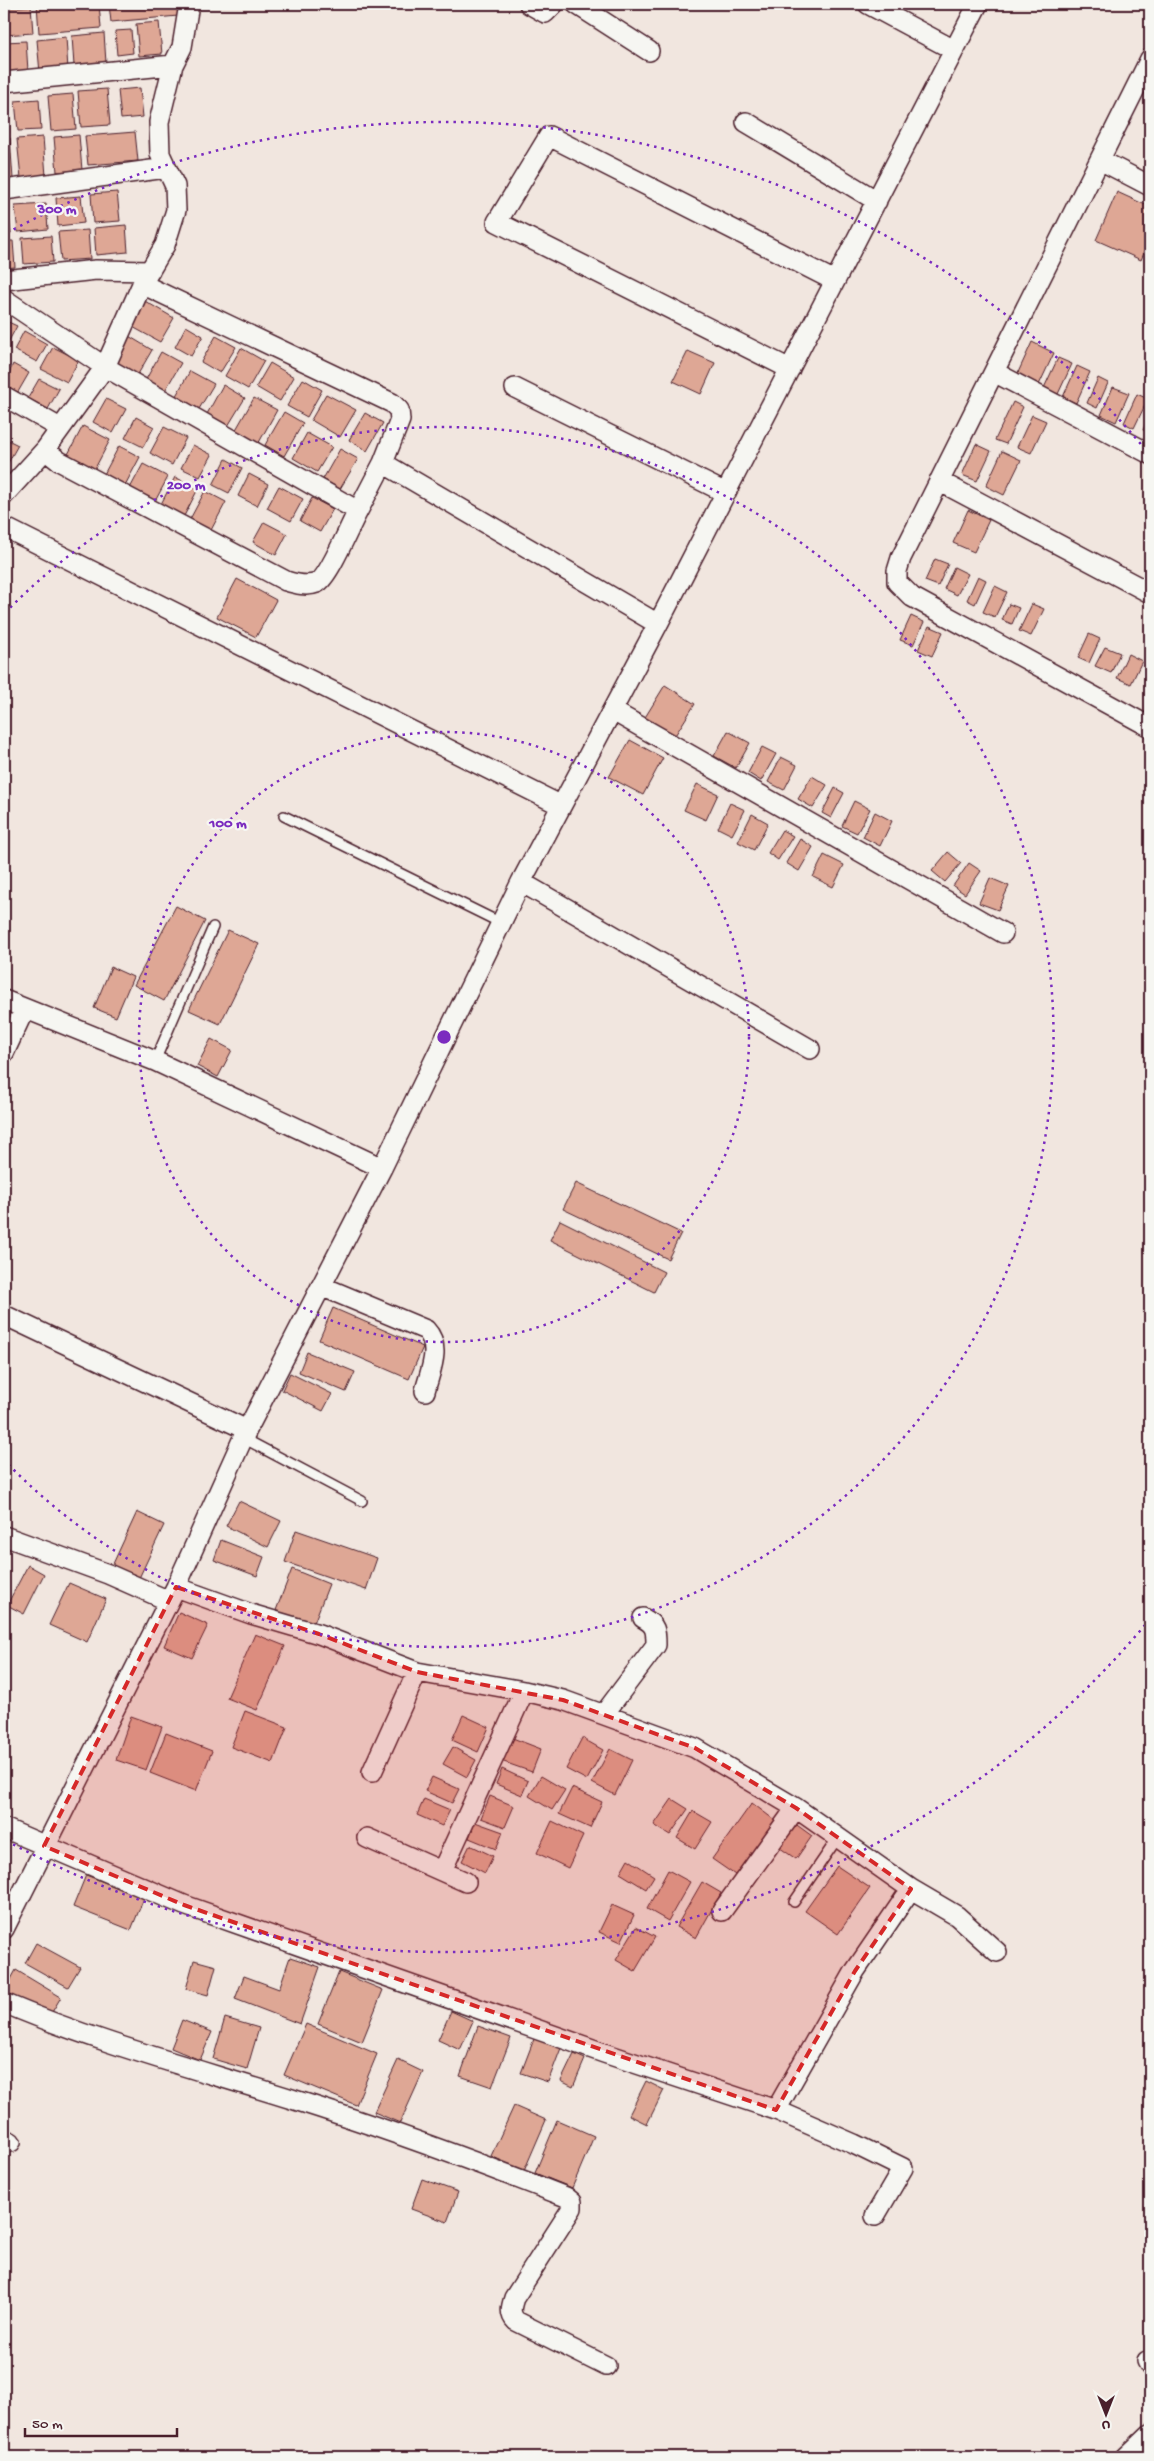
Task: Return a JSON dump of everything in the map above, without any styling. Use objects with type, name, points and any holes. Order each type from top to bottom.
[{"type":"street","points":[[4,495],[45,450],[105,368],[146,277],[165,245],[176,210],[174,186],[160,154],[159,122],[173,65],[182,47],[189,4]]},
{"type":"street","points":[[529,4],[546,13],[554,4]]},
{"type":"street","points":[[576,4],[649,51]]},
{"type":"street","points":[[868,4],[954,50]]},
{"type":"street","points":[[6,1918],[172,1594],[245,1434],[382,1168],[560,805],[613,711],[978,4]]},
{"type":"street","points":[[1150,59],[901,558],[897,571],[897,582],[912,598],[1150,727]]},
{"type":"street","points":[[4,82],[173,65]]},
{"type":"street","points":[[746,122],[877,201]]},
{"type":"street","points":[[790,368],[497,222],[549,136],[835,282]]},
{"type":"street","points":[[1100,160],[1150,186]]},
{"type":"street","points":[[4,190],[166,168]]},
{"type":"street","points":[[4,280],[96,270],[146,277],[392,403],[399,410],[400,420],[383,463],[325,576],[314,584],[300,585],[278,576],[58,461],[45,450]]},
{"type":"street","points":[[4,299],[105,368],[358,511]]},
{"type":"street","points":[[994,372],[1150,454]]},
{"type":"street","points":[[515,388],[726,493]]},
{"type":"street","points":[[4,396],[60,428]]},
{"type":"street","points":[[383,463],[658,624]]},
{"type":"street","points":[[940,481],[1150,593]]},
{"type":"street","points":[[4,527],[560,805]]},
{"type":"street","points":[[613,711],[1003,933]]},
{"type":"street","points":[[521,882],[810,1049]]},
{"type":"street","points":[[4,1000],[24,1010],[154,1061],[382,1168]]},
{"type":"street","points":[[4,1053],[24,1010]]},
{"type":"street","points":[[321,1286],[426,1330],[434,1342],[435,1355],[425,1391]]},
{"type":"street","points":[[4,1315],[245,1434]]},
{"type":"street","points":[[4,1536],[108,1574],[172,1594],[252,1614],[319,1634],[417,1672],[563,1700],[695,1748],[796,1808],[911,1890],[958,1916],[997,1952]]},
{"type":"street","points":[[604,1714],[656,1645],[656,1630],[653,1623],[644,1618]]},
{"type":"street","points":[[372,1772],[417,1672]]},
{"type":"street","points":[[442,1871],[524,1691]]},
{"type":"street","points":[[722,1911],[796,1808]]},
{"type":"street","points":[[4,1828],[184,1905],[604,2053],[776,2110],[854,2144],[902,2168],[875,2216]]},
{"type":"street","points":[[367,1838],[466,1882]]},
{"type":"street","points":[[776,2110],[855,1971],[911,1890]]},
{"type":"street","points":[[4,2003],[42,2019],[453,2152],[566,2197],[572,2202],[572,2208],[514,2298],[511,2306],[512,2317],[516,2322],[606,2366]]},
{"type":"street","points":[[1126,2457],[1150,2434]]},
{"type":"lane","points":[[284,816],[501,923]]},
{"type":"lane","points":[[154,1061],[213,927]]},
{"type":"lane","points":[[245,1434],[362,1501]]},
{"type":"lane","points":[[794,1902],[837,1839]]},
{"type":"highlighted area","points":[[176,1587],[319,1634],[417,1672],[563,1700],[695,1748],[796,1808],[911,1889],[855,1971],[776,2110],[184,1905],[44,1846]]},
{"type":"building","points":[[37,4],[99,4],[101,28],[39,33]]},
{"type":"building","points":[[109,4],[177,4],[178,16],[111,22]]},
{"type":"building","points":[[31,6],[33,33],[4,35],[4,8]]},
{"type":"building","points":[[159,22],[162,54],[139,56],[136,24]]},
{"type":"building","points":[[131,30],[133,53],[117,55],[115,31]]},
{"type":"building","points":[[104,33],[106,63],[74,66],[72,36]]},
{"type":"building","points":[[66,37],[68,70],[40,73],[37,40]]},
{"type":"building","points":[[26,41],[28,71],[4,73],[4,42]]},
{"type":"building","points":[[140,88],[143,117],[121,119],[118,90]]},
{"type":"building","points":[[107,89],[110,125],[81,127],[78,91]]},
{"type":"building","points":[[73,94],[76,129],[51,131],[48,96]]},
{"type":"building","points":[[39,99],[41,130],[18,131],[15,101]]},
{"type":"building","points":[[7,105],[9,133],[4,134],[4,106]]},
{"type":"building","points":[[135,132],[138,161],[88,165],[85,136]]},
{"type":"building","points":[[79,135],[82,170],[57,172],[54,137]]},
{"type":"building","points":[[43,137],[46,176],[21,178],[17,139]]},
{"type":"building","points":[[10,138],[13,179],[4,180],[4,139]]},
{"type":"building","points":[[117,192],[120,221],[93,223],[91,194]]},
{"type":"building","points":[[1117,192],[1150,207],[1150,240],[1141,260],[1096,240]]},
{"type":"building","points":[[81,196],[84,223],[58,226],[56,198]]},
{"type":"building","points":[[46,204],[48,229],[18,232],[15,206]]},
{"type":"building","points":[[4,206],[8,206],[11,234],[4,235]]},
{"type":"building","points":[[126,225],[128,252],[96,255],[94,228]]},
{"type":"building","points":[[88,230],[90,259],[61,261],[58,232]]},
{"type":"building","points":[[51,236],[53,262],[24,264],[22,238]]},
{"type":"building","points":[[4,241],[13,241],[15,267],[4,268]]},
{"type":"building","points":[[143,300],[174,318],[160,342],[129,325]]},
{"type":"building","points":[[4,320],[17,326],[5,348],[4,348]]},
{"type":"building","points":[[186,326],[203,336],[191,356],[175,347]]},
{"type":"building","points":[[24,331],[47,344],[37,362],[14,350]]},
{"type":"building","points":[[127,335],[152,350],[137,376],[112,362]]},
{"type":"building","points":[[216,336],[236,347],[220,373],[201,362]]},
{"type":"building","points":[[1032,342],[1054,353],[1038,387],[1016,377]]},
{"type":"building","points":[[53,347],[79,360],[67,382],[41,369]]},
{"type":"building","points":[[241,348],[264,361],[248,389],[225,376]]},
{"type":"building","points":[[688,351],[715,363],[701,394],[673,381]]},
{"type":"building","points":[[161,352],[181,363],[163,394],[144,383]]},
{"type":"building","points":[[1058,358],[1072,364],[1058,394],[1044,388]]},
{"type":"building","points":[[270,363],[294,377],[280,401],[256,387]]},
{"type":"building","points":[[13,364],[29,373],[18,392],[4,385]]},
{"type":"building","points":[[1077,366],[1090,372],[1076,403],[1063,397]]},
{"type":"building","points":[[190,371],[214,384],[196,414],[173,401]]},
{"type":"building","points":[[1098,378],[1108,383],[1097,408],[1087,403]]},
{"type":"building","points":[[39,379],[59,389],[48,409],[28,398]]},
{"type":"building","points":[[303,379],[322,390],[307,417],[287,406]]},
{"type":"building","points":[[223,385],[245,398],[228,426],[207,414]]},
{"type":"building","points":[[1113,387],[1129,393],[1116,422],[1101,415]]},
{"type":"building","points":[[326,394],[356,410],[340,437],[311,420]]},
{"type":"building","points":[[1137,394],[1148,399],[1134,428],[1124,423]]},
{"type":"building","points":[[254,398],[277,410],[257,446],[234,433]]},
{"type":"building","points":[[106,399],[126,409],[113,433],[93,422]]},
{"type":"building","points":[[1013,402],[1023,407],[1006,444],[995,440]]},
{"type":"building","points":[[284,412],[303,423],[284,456],[265,445]]},
{"type":"building","points":[[365,413],[383,423],[367,451],[349,440]]},
{"type":"building","points":[[1150,413],[1150,433],[1143,430]]},
{"type":"building","points":[[1032,415],[1046,421],[1031,453],[1017,447]]},
{"type":"building","points":[[136,417],[154,427],[143,447],[125,438]]},
{"type":"building","points":[[83,426],[110,440],[93,472],[66,458]]},
{"type":"building","points":[[164,427],[186,438],[172,465],[150,453]]},
{"type":"building","points":[[307,433],[332,447],[317,472],[293,458]]},
{"type":"building","points":[[4,438],[18,445],[4,470]]},
{"type":"building","points":[[976,444],[991,451],[977,481],[962,475]]},
{"type":"building","points":[[193,445],[212,455],[200,477],[181,468]]},
{"type":"building","points":[[119,446],[140,457],[123,489],[102,478]]},
{"type":"building","points":[[340,449],[358,459],[340,489],[323,479]]},
{"type":"building","points":[[1002,451],[1021,460],[1004,495],[986,486]]},
{"type":"building","points":[[226,459],[242,468],[229,493],[213,485]]},
{"type":"building","points":[[143,464],[168,477],[153,505],[128,492]]},
{"type":"building","points":[[249,474],[268,484],[257,506],[238,496]]},
{"type":"building","points":[[175,477],[198,489],[183,518],[160,506]]},
{"type":"building","points":[[279,486],[303,499],[291,521],[267,508]]},
{"type":"building","points":[[205,491],[226,502],[210,532],[189,521]]},
{"type":"building","points":[[312,498],[333,509],[320,532],[300,521]]},
{"type":"building","points":[[968,510],[989,520],[974,552],[953,543]]},
{"type":"building","points":[[264,522],[287,534],[276,555],[253,542]]},
{"type":"building","points":[[935,559],[948,564],[938,586],[925,581]]},
{"type":"building","points":[[954,567],[968,574],[957,595],[944,589]]},
{"type":"building","points":[[978,576],[986,580],[975,604],[967,600]]},
{"type":"building","points":[[237,579],[276,600],[256,637],[217,617]]},
{"type":"building","points":[[995,586],[1007,592],[995,617],[983,612]]},
{"type":"building","points":[[1009,604],[1019,608],[1012,624],[1002,620]]},
{"type":"building","points":[[1032,604],[1044,609],[1031,636],[1019,631]]},
{"type":"building","points":[[911,616],[924,622],[913,645],[900,640]]},
{"type":"building","points":[[929,626],[943,632],[932,656],[918,650]]},
{"type":"building","points":[[1089,634],[1100,639],[1089,663],[1078,658]]},
{"type":"building","points":[[1105,647],[1120,653],[1111,673],[1095,666]]},
{"type":"building","points":[[1128,654],[1142,661],[1131,684],[1117,678]]},
{"type":"building","points":[[665,685],[695,704],[674,737],[644,719]]},
{"type":"building","points":[[728,731],[750,743],[736,768],[714,756]]},
{"type":"building","points":[[630,740],[663,758],[643,795],[609,777]]},
{"type":"building","points":[[762,747],[776,754],[761,781],[748,773]]},
{"type":"building","points":[[781,757],[797,765],[784,790],[768,782]]},
{"type":"building","points":[[812,776],[827,785],[813,808],[798,799]]},
{"type":"building","points":[[697,784],[718,794],[706,820],[684,810]]},
{"type":"building","points":[[835,788],[844,793],[831,818],[822,813]]},
{"type":"building","points":[[854,801],[870,809],[857,833],[842,826]]},
{"type":"building","points":[[730,803],[745,810],[732,835],[718,828]]},
{"type":"building","points":[[875,812],[892,821],[880,846],[863,837]]},
{"type":"building","points":[[752,814],[768,823],[754,850],[738,842]]},
{"type":"building","points":[[782,830],[793,836],[778,860],[768,853]]},
{"type":"building","points":[[800,839],[813,847],[799,871],[786,863]]},
{"type":"building","points":[[948,852],[961,863],[945,882],[932,871]]},
{"type":"building","points":[[824,855],[844,865],[833,887],[813,877]]},
{"type":"building","points":[[969,863],[981,871],[965,894],[953,886]]},
{"type":"building","points":[[990,878],[1009,886],[998,910],[979,903]]},
{"type":"building","points":[[176,906],[205,921],[164,1001],[134,985]]},
{"type":"building","points":[[228,930],[259,944],[220,1024],[189,1010]]},
{"type":"building","points":[[111,967],[133,977],[116,1017],[94,1008]]},
{"type":"building","points":[[211,1039],[232,1050],[218,1077],[197,1066]]},
{"type":"building","points":[[576,1183],[681,1233],[668,1259],[563,1209]]},
{"type":"building","points":[[560,1220],[664,1272],[654,1292],[550,1240]]},
{"type":"building","points":[[333,1308],[423,1347],[409,1379],[319,1340]]},
{"type":"building","points":[[307,1352],[355,1372],[346,1392],[299,1372]]},
{"type":"building","points":[[290,1373],[332,1394],[323,1411],[282,1390]]},
{"type":"building","points":[[239,1501],[281,1521],[268,1547],[226,1526]]},
{"type":"building","points":[[137,1512],[164,1525],[139,1578],[112,1566]]},
{"type":"building","points":[[296,1530],[377,1558],[366,1590],[285,1562]]},
{"type":"building","points":[[221,1540],[264,1557],[257,1576],[214,1560]]},
{"type":"building","points":[[28,1565],[44,1574],[24,1614],[7,1605]]},
{"type":"building","points":[[292,1569],[329,1584],[312,1628],[275,1613]]},
{"type":"building","points":[[69,1583],[106,1599],[87,1642],[49,1625]]},
{"type":"building","points":[[179,1612],[208,1625],[192,1658],[164,1646]]},
{"type":"building","points":[[255,1634],[285,1646],[257,1710],[227,1698]]},
{"type":"building","points":[[245,1711],[287,1727],[273,1763],[231,1747]]},
{"type":"building","points":[[463,1715],[489,1727],[478,1752],[452,1740]]},
{"type":"building","points":[[131,1716],[162,1727],[146,1770],[116,1760]]},
{"type":"building","points":[[166,1733],[212,1751],[196,1791],[150,1773]]},
{"type":"building","points":[[510,1737],[541,1749],[532,1772],[501,1761]]},
{"type":"building","points":[[582,1738],[603,1750],[587,1780],[566,1769]]},
{"type":"building","points":[[453,1747],[476,1760],[467,1777],[443,1764]]},
{"type":"building","points":[[610,1749],[632,1760],[615,1795],[592,1783]]},
{"type":"building","points":[[502,1769],[528,1781],[522,1795],[496,1784]]},
{"type":"building","points":[[541,1776],[565,1790],[552,1810],[529,1796]]},
{"type":"building","points":[[432,1777],[459,1789],[452,1803],[425,1791]]},
{"type":"building","points":[[572,1788],[602,1802],[590,1828],[559,1814]]},
{"type":"building","points":[[490,1796],[514,1806],[505,1827],[481,1818]]},
{"type":"building","points":[[424,1799],[450,1810],[442,1826],[417,1815]]},
{"type":"building","points":[[672,1799],[688,1809],[670,1835],[654,1825]]},
{"type":"building","points":[[752,1803],[777,1822],[738,1877],[712,1859]]},
{"type":"building","points":[[693,1811],[712,1822],[695,1849],[677,1838]]},
{"type":"building","points":[[790,1820],[812,1836],[796,1859],[773,1843]]},
{"type":"building","points":[[552,1821],[583,1836],[568,1868],[537,1853]]},
{"type":"building","points":[[475,1822],[503,1832],[496,1849],[469,1838]]},
{"type":"building","points":[[470,1845],[493,1856],[485,1873],[462,1861]]},
{"type":"building","points":[[628,1859],[654,1876],[646,1889],[620,1873]]},
{"type":"building","points":[[837,1866],[870,1888],[838,1934],[805,1911]]},
{"type":"building","points":[[668,1870],[690,1882],[668,1921],[647,1909]]},
{"type":"building","points":[[86,1875],[144,1898],[131,1930],[73,1907]]},
{"type":"building","points":[[702,1882],[721,1893],[696,1938],[676,1927]]},
{"type":"building","points":[[612,1905],[634,1915],[621,1942],[599,1932]]},
{"type":"building","points":[[636,1927],[655,1937],[635,1971],[616,1960]]},
{"type":"building","points":[[36,1943],[80,1967],[68,1987],[25,1963]]},
{"type":"building","points":[[290,1957],[320,1967],[300,2024],[235,1999],[244,1976],[279,1989]]},
{"type":"building","points":[[194,1960],[216,1966],[208,1995],[186,1989]]},
{"type":"building","points":[[16,1970],[61,1997],[48,2019],[4,1992]]},
{"type":"building","points":[[339,1972],[383,1990],[362,2042],[318,2024]]},
{"type":"building","points":[[451,2011],[473,2021],[460,2050],[438,2040]]},
{"type":"building","points":[[225,2018],[259,2028],[247,2069],[213,2059]]},
{"type":"building","points":[[182,2020],[212,2032],[200,2060],[171,2048]]},
{"type":"building","points":[[306,2024],[377,2054],[356,2105],[284,2075]]},
{"type":"building","points":[[478,2026],[511,2038],[492,2087],[460,2076]]},
{"type":"building","points":[[534,2039],[561,2048],[548,2082],[521,2073]]},
{"type":"building","points":[[574,2054],[585,2059],[573,2087],[561,2081]]},
{"type":"building","points":[[398,2060],[423,2072],[400,2123],[374,2112]]},
{"type":"building","points":[[646,2081],[664,2090],[647,2124],[629,2115]]},
{"type":"building","points":[[514,2106],[546,2120],[524,2171],[491,2156]]},
{"type":"building","points":[[557,2120],[594,2136],[572,2188],[535,2173]]},
{"type":"building","points":[[422,2179],[458,2192],[447,2222],[411,2209]]}]
